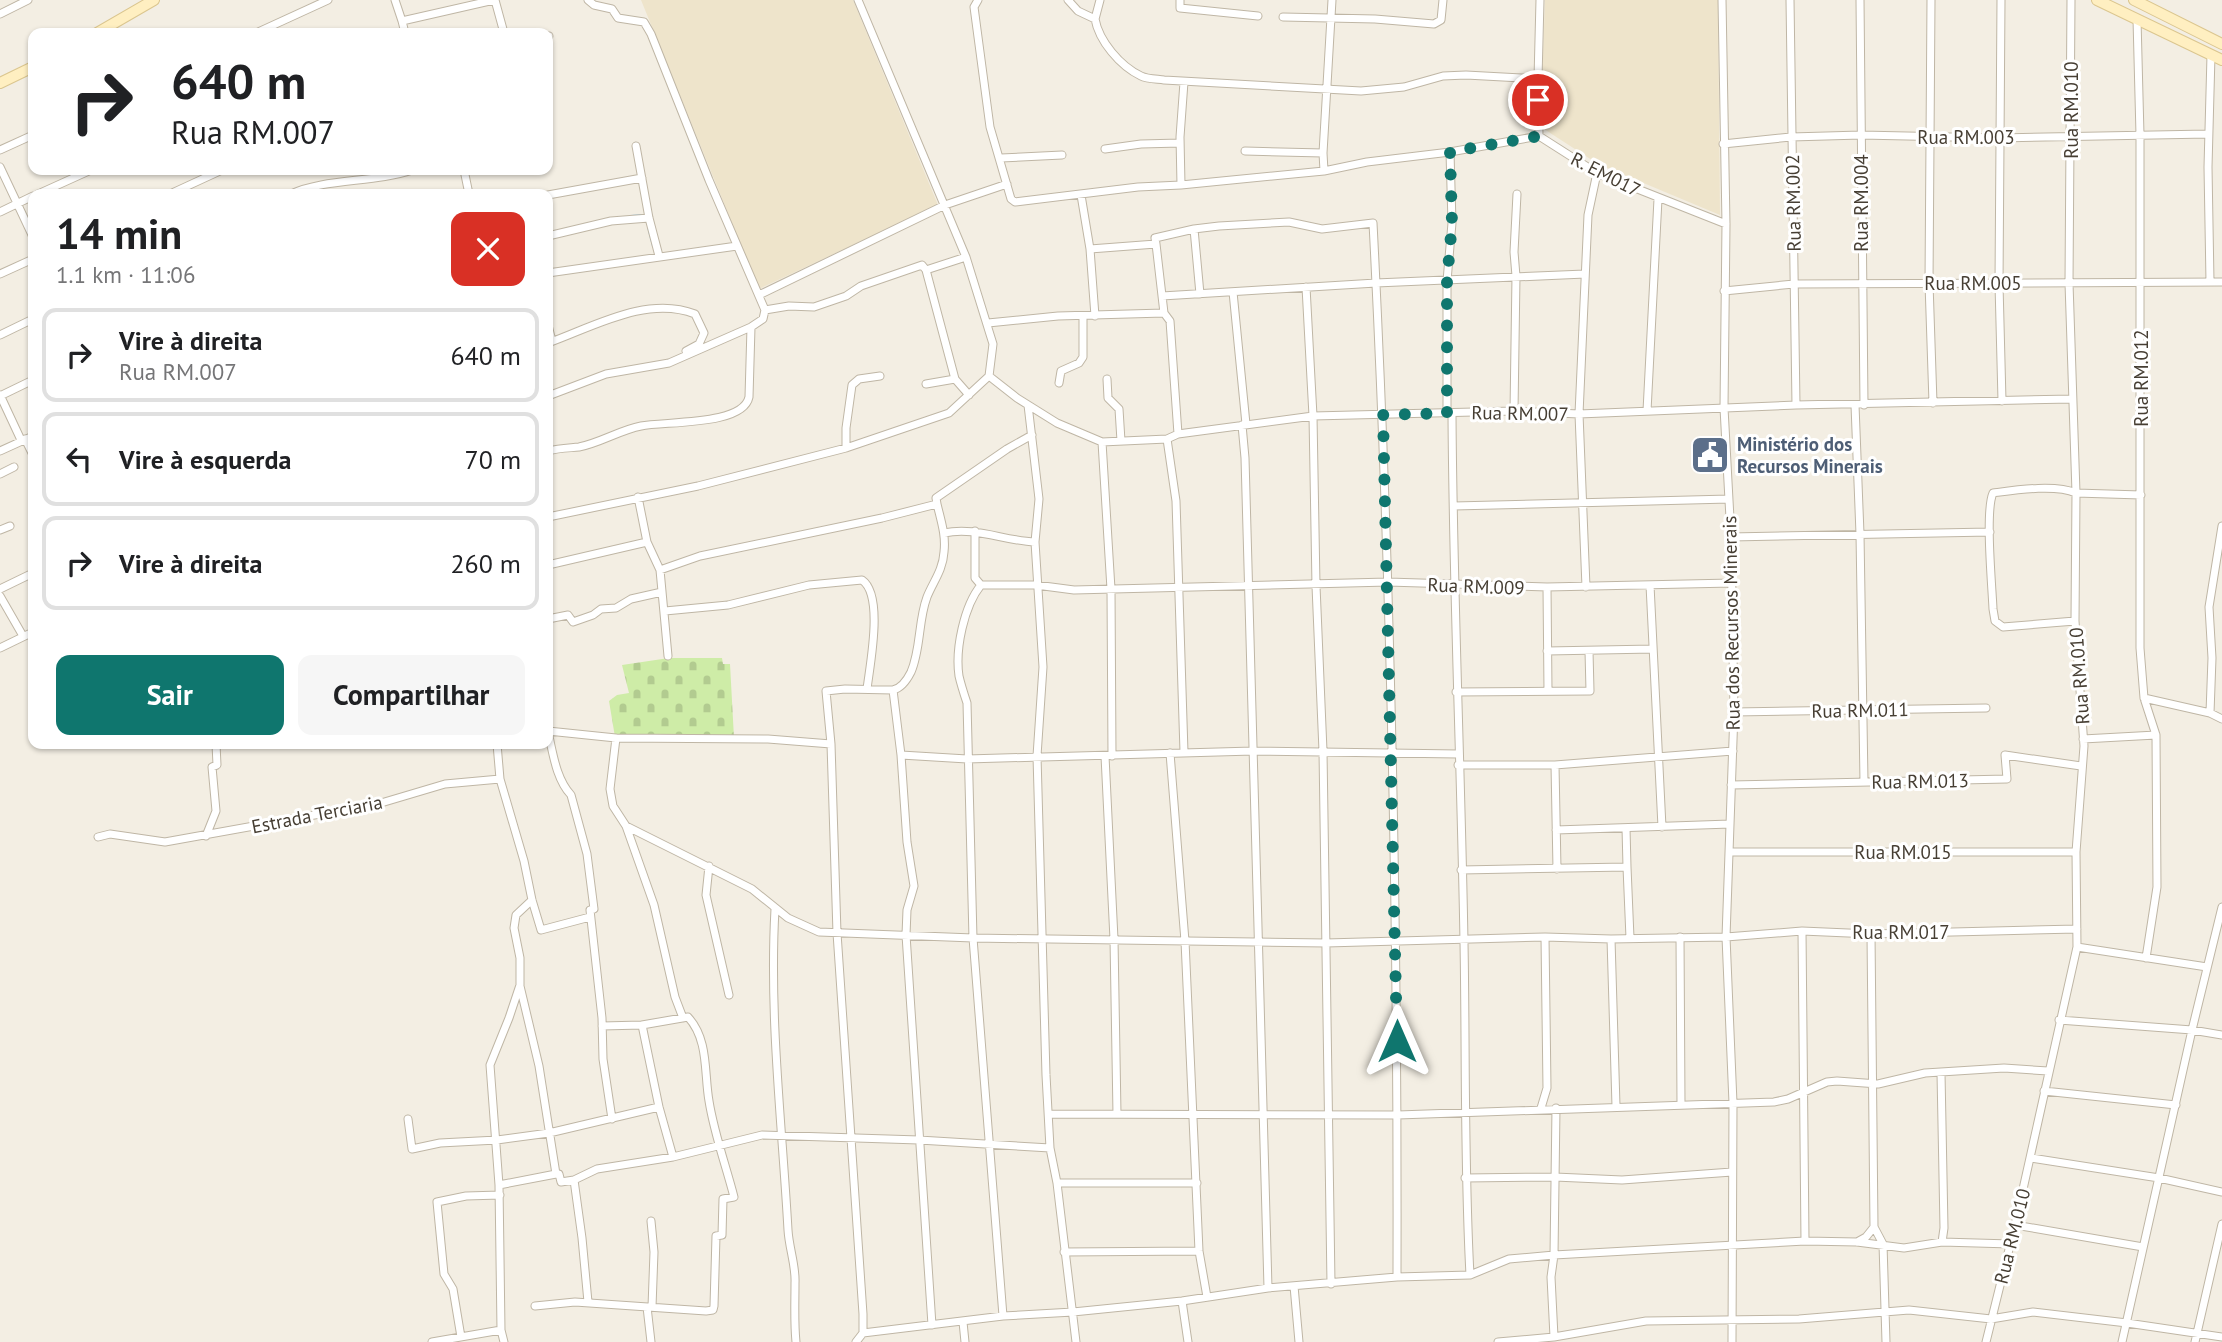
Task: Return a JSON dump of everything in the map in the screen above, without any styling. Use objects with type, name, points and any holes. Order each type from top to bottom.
[{"type":"street","points":[[0,14],[28,0]]},
{"type":"street","points":[[106,28],[154,0]]},
{"type":"street","points":[[267,28],[328,0]]},
{"type":"street","points":[[395,0],[404,28]]},
{"type":"street","points":[[402,22],[495,0],[503,28]]},
{"type":"street","points":[[553,394],[606,374],[652,367],[680,358],[751,327],[763,319],[765,310],[651,34],[644,22],[618,18],[612,9],[594,5],[588,0]]},
{"type":"street","points":[[553,516],[698,486],[846,447],[949,413],[989,376],[993,344],[966,257],[858,0]]},
{"type":"street","points":[[978,0],[974,7],[990,127],[1011,199],[1015,202],[1138,187],[1324,171],[1539,136],[1540,0]]},
{"type":"street","points":[[1068,0],[1078,11],[1096,19]]},
{"type":"street","points":[[1100,0],[1096,19],[1098,33],[1120,61],[1142,77],[1184,82],[1361,91],[1404,87],[1443,76],[1538,79]]},
{"type":"street","points":[[1180,0],[1180,8],[1258,16]]},
{"type":"street","points":[[1324,171],[1332,0]]},
{"type":"street","points":[[1283,17],[1376,19],[1434,24],[1441,20],[1443,0]]},
{"type":"street","name":"Rua dos Recursos Minerais","points":[[1722,0],[1726,225],[1724,408],[1731,537],[1734,712],[1726,937],[1733,1103],[1732,1342]]},
{"type":"street","name":"Rua RM.002","points":[[1790,0],[1796,405]]},
{"type":"street","name":"Rua RM.004","points":[[1860,0],[1864,405]]},
{"type":"street","points":[[1931,0],[1929,283],[1933,403]]},
{"type":"street","points":[[2001,0],[1999,284],[2002,401]]},
{"type":"street","name":"Rua RM.010","points":[[1986,1342],[2031,1158],[2077,947],[2076,852],[2083,739],[2075,621],[2077,492],[2069,283],[2071,0]]},
{"type":"street","points":[[2097,0],[2222,60]]},
{"type":"street","points":[[2134,0],[2222,44]]},
{"type":"street","name":"Rua RM.012","points":[[2137,19],[2141,282],[2140,648],[2144,698],[2156,736],[2157,887],[2146,958]]},
{"type":"street","points":[[2210,282],[2208,134],[2211,55]]},
{"type":"street","points":[[0,83],[28,69]]},
{"type":"street","points":[[1181,185],[1180,143],[1184,82]]},
{"type":"street","name":"Rua RM.003","points":[[1723,144],[1791,137],[1861,135],[1999,138],[2208,134]]},
{"type":"street","name":"R. EM017","points":[[1539,136],[1597,173],[1726,225]]},
{"type":"street","points":[[0,150],[28,137]]},
{"type":"street","points":[[1105,149],[1141,144],[1180,143]]},
{"type":"street","points":[[636,146],[659,256]]},
{"type":"street","points":[[1245,151],[1323,152]]},
{"type":"street","points":[[1450,152],[1452,223],[1447,281],[1464,939],[1465,1178],[1470,1275]]},
{"type":"street","points":[[1001,158],[1062,155]]},
{"type":"street","points":[[0,167],[28,227]]},
{"type":"street","points":[[1586,587],[1579,414],[1588,215],[1597,173]]},
{"type":"street","points":[[49,189],[81,175]]},
{"type":"street","points":[[181,189],[211,175]]},
{"type":"street","points":[[305,189],[396,175]]},
{"type":"street","points":[[553,194],[642,178]]},
{"type":"street","points":[[759,295],[945,205],[1007,184]]},
{"type":"street","points":[[1514,411],[1514,253],[1517,194]]},
{"type":"street","points":[[1081,195],[1090,249],[1095,316]]},
{"type":"street","points":[[0,212],[28,199]]},
{"type":"street","points":[[1647,411],[1658,199]]},
{"type":"street","points":[[553,235],[611,221],[649,218]]},
{"type":"street","points":[[1178,434],[1170,321],[1164,313],[1155,238],[1194,229],[1289,222],[1322,229],[1373,223],[1383,415],[1397,942],[1397,1277]]},
{"type":"street","points":[[1194,229],[1200,294]]},
{"type":"street","points":[[1090,249],[1156,244]]},
{"type":"street","points":[[553,271],[737,246]]},
{"type":"street","points":[[926,270],[966,257]]},
{"type":"street","points":[[0,274],[28,261]]},
{"type":"street","points":[[765,310],[789,306],[814,307],[846,296],[861,286],[922,265],[926,270],[956,379],[969,395]]},
{"type":"street","points":[[1162,296],[1586,274]]},
{"type":"street","name":"Rua RM.005","points":[[1724,291],[1794,284],[2222,282]]},
{"type":"street","points":[[1306,287],[1313,416],[1323,751],[1331,1284]]},
{"type":"street","points":[[1233,292],[1244,425],[1268,1288]]},
{"type":"street","points":[[553,341],[626,314],[680,309],[695,314],[704,333],[699,344],[684,352],[680,358]]},
{"type":"street","points":[[988,323],[1058,316],[1164,313]]},
{"type":"street","points":[[1059,383],[1061,371],[1079,363],[1083,357],[1083,316]]},
{"type":"street","points":[[0,335],[28,322]]},
{"type":"street","points":[[553,449],[579,447],[645,425],[709,419],[743,410],[750,397],[751,327]]},
{"type":"street","points":[[846,447],[852,385],[855,381],[880,376]]},
{"type":"street","name":"Rua RM.007","points":[[989,376],[1057,423],[1102,442],[1167,439],[1178,434],[1313,416],[1514,411],[1579,414],[1796,405],[2072,399]]},
{"type":"street","points":[[926,384],[956,379]]},
{"type":"street","points":[[1107,379],[1108,398],[1119,409],[1121,442]]},
{"type":"street","points":[[28,382],[0,396],[28,448]]},
{"type":"street","points":[[1028,405],[1040,499],[1035,542],[1042,667],[1037,756],[1050,1148],[1057,1183],[1076,1342]]},
{"type":"street","points":[[1855,405],[1864,782]]},
{"type":"street","points":[[856,1342],[863,1333],[837,933],[831,744],[826,691],[898,690],[913,668],[927,598],[943,560],[944,533],[936,498],[1032,435]]},
{"type":"street","points":[[0,450],[28,438]]},
{"type":"street","points":[[1167,439],[1176,500],[1184,752]]},
{"type":"street","points":[[1102,442],[1111,589],[1109,756],[1117,1114]]},
{"type":"street","points":[[0,474],[14,467]]},
{"type":"street","points":[[2075,621],[2003,627],[1995,621],[1990,532],[1990,499],[1993,493],[2068,489],[2077,492],[2141,495]]},
{"type":"street","points":[[638,497],[647,542],[660,570],[668,656]]},
{"type":"street","points":[[1454,506],[1729,499]]},
{"type":"street","points":[[660,570],[699,556],[882,519],[937,504]]},
{"type":"street","points":[[0,530],[10,526]]},
{"type":"street","points":[[2210,713],[2212,657],[2209,607],[2218,573],[2222,526]]},
{"type":"street","points":[[944,533],[957,530],[975,531],[1014,541],[1035,542]]},
{"type":"street","points":[[975,531],[975,578],[981,585],[966,609],[959,674],[967,703],[974,938],[1003,1316]]},
{"type":"street","points":[[1731,537],[1990,532]]},
{"type":"street","points":[[553,564],[647,542]]},
{"type":"street","points":[[0,589],[28,575]]},
{"type":"street","points":[[665,611],[728,605],[809,585],[862,580],[868,584],[871,593],[874,630],[867,689]]},
{"type":"street","name":"Rua RM.009","points":[[981,585],[1036,585],[1074,590],[1316,586],[1388,582],[1547,587],[1732,583]]},
{"type":"street","points":[[1650,585],[1662,827]]},
{"type":"street","points":[[1547,587],[1548,691]]},
{"type":"street","points":[[553,619],[568,615],[573,622],[601,609],[616,608],[631,599],[662,592]]},
{"type":"street","points":[[0,596],[23,636]]},
{"type":"street","points":[[0,648],[28,634]]},
{"type":"street","points":[[1547,651],[1653,649]]},
{"type":"street","points":[[1456,692],[1590,691],[1589,650]]},
{"type":"street","points":[[893,690],[901,755],[906,842],[914,886],[907,910],[906,935],[932,1325]]},
{"type":"street","points":[[2144,698],[2210,713],[2222,719]]},
{"type":"street","name":"Rua RM.011","points":[[1734,712],[1986,708]]},
{"type":"street","points":[[553,732],[616,738],[768,739],[831,744]]},
{"type":"street","points":[[2083,739],[2156,736]]},
{"type":"street","points":[[616,738],[610,789],[613,806],[626,826],[648,886],[683,1018]]},
{"type":"street","points":[[206,836],[216,811],[212,767],[218,765],[216,749]]},
{"type":"street","points":[[497,749],[500,779],[541,929],[590,917]]},
{"type":"street","points":[[552,749],[565,788],[571,794],[587,854],[594,909],[590,910],[590,917],[612,1119]]},
{"type":"street","points":[[901,755],[967,759],[1252,751],[1458,754]]},
{"type":"street","points":[[1458,765],[1555,765],[1733,751]]},
{"type":"street","points":[[1170,753],[1185,941],[1199,1251],[1207,1297]]},
{"type":"street","name":"Rua RM.013","points":[[1731,785],[2007,779],[2005,755],[2081,766]]},
{"type":"street","points":[[1555,765],[1557,869]]},
{"type":"street","name":"Estrada Terciaria","points":[[98,837],[110,834],[165,842],[381,803],[445,784],[500,779]]},
{"type":"street","points":[[1556,830],[1730,824]]},
{"type":"street","name":"Rua RM.017","points":[[626,826],[752,889],[775,909],[808,929],[837,933],[974,938],[1326,943],[1545,937],[1726,937],[1802,931],[1871,933],[2077,929]]},
{"type":"street","points":[[1626,828],[1630,939]]},
{"type":"street","name":"Rua RM.015","points":[[1730,852],[2076,852]]},
{"type":"street","points":[[709,866],[706,895],[729,995]]},
{"type":"street","points":[[1461,870],[1627,867]]},
{"type":"street","points":[[532,900],[516,915],[514,928],[520,958],[520,985],[539,1066],[556,1174],[559,1174],[561,1182],[574,1180],[597,1169],[673,1157],[762,1135],[1050,1148]]},
{"type":"street","points":[[2122,1342],[2222,907]]},
{"type":"street","points":[[775,909],[773,1014],[788,1236],[796,1281],[793,1301],[796,1342]]},
{"type":"street","points":[[1802,931],[1805,1241]]},
{"type":"street","points":[[1871,933],[1874,1227],[1883,1244],[1886,1342]]},
{"type":"street","points":[[1541,1108],[1547,1088],[1545,937]]},
{"type":"street","points":[[1680,937],[1681,1103]]},
{"type":"street","points":[[1611,939],[1616,1106]]},
{"type":"street","points":[[2077,947],[2207,967]]},
{"type":"street","points":[[503,1342],[500,1195],[490,1065],[520,985]]},
{"type":"street","points":[[535,1306],[587,1302],[713,1311],[716,1236],[722,1235],[723,1199],[734,1197],[709,1100],[707,1071],[698,1028],[688,1017],[642,1025],[601,1026]]},
{"type":"street","points":[[2059,1020],[2192,1030],[2222,1035]]},
{"type":"street","points":[[642,1025],[659,1107],[673,1157]]},
{"type":"street","points":[[1049,1114],[1398,1115],[1733,1103],[1774,1101],[1837,1081],[1871,1084],[1925,1073],[2004,1068],[2048,1071]]},
{"type":"street","points":[[1941,1073],[1944,1217],[1942,1242]]},
{"type":"street","points":[[2044,1091],[2176,1105]]},
{"type":"street","points":[[408,1119],[411,1149],[451,1142],[497,1140],[549,1133],[659,1107]]},
{"type":"street","points":[[1554,1337],[1551,1277],[1554,1255],[1556,1108]]},
{"type":"street","points":[[2031,1158],[2159,1178],[2222,1192]]},
{"type":"street","points":[[1465,1178],[1555,1177],[1622,1180],[1732,1172]]},
{"type":"street","points":[[499,1185],[556,1174]]},
{"type":"street","points":[[574,1180],[587,1302]]},
{"type":"street","points":[[1057,1183],[1197,1183]]},
{"type":"street","points":[[461,1337],[453,1289],[444,1273],[437,1202],[466,1196],[500,1195]]},
{"type":"street","points":[[651,1221],[654,1252],[649,1307],[651,1342]]},
{"type":"street","points":[[2196,1338],[2222,1224]]},
{"type":"street","points":[[2015,1225],[2143,1247]]},
{"type":"street","points":[[1857,1242],[1866,1237],[1874,1227]]},
{"type":"street","points":[[863,1333],[1003,1316],[1182,1301],[1268,1288],[1397,1277],[1470,1275],[1509,1259],[1554,1255],[1805,1241],[1857,1242],[1904,1248],[1942,1242],[2011,1244]]},
{"type":"street","points":[[1064,1252],[1199,1251]]},
{"type":"street","points":[[1294,1286],[1299,1342]]},
{"type":"street","points":[[1182,1301],[1188,1342]]},
{"type":"street","points":[[1498,1342],[1541,1340],[1646,1321],[1732,1321],[1909,1310],[1992,1318],[2033,1312],[2127,1323],[2196,1338],[2222,1337]]},
{"type":"street","points":[[962,1322],[965,1342]]},
{"type":"street","points":[[432,1342],[501,1330]]},
{"type":"shaded area","points":[[641,0],[853,0],[938,205],[759,289]]},
{"type":"shaded area","points":[[1545,0],[1718,0],[1720,215],[1598,164],[1544,129],[1542,80]]},
{"type":"green space","points":[[669,658],[722,658],[723,664],[730,664],[734,738],[615,737],[609,701],[617,695],[629,693],[622,665]]},
{"type":"waterway","points":[[631,216],[642,215]]},
{"type":"waterway","points":[[648,227],[653,246]]},
{"type":"place","name":"Ministério dos Recursos Minerais","points":[[1710,455]]},
{"type":"route","points":[[1397,1041],[1383,415],[1447,413],[1447,281],[1452,223],[1450,152],[1539,136],[1538,100]]}]
